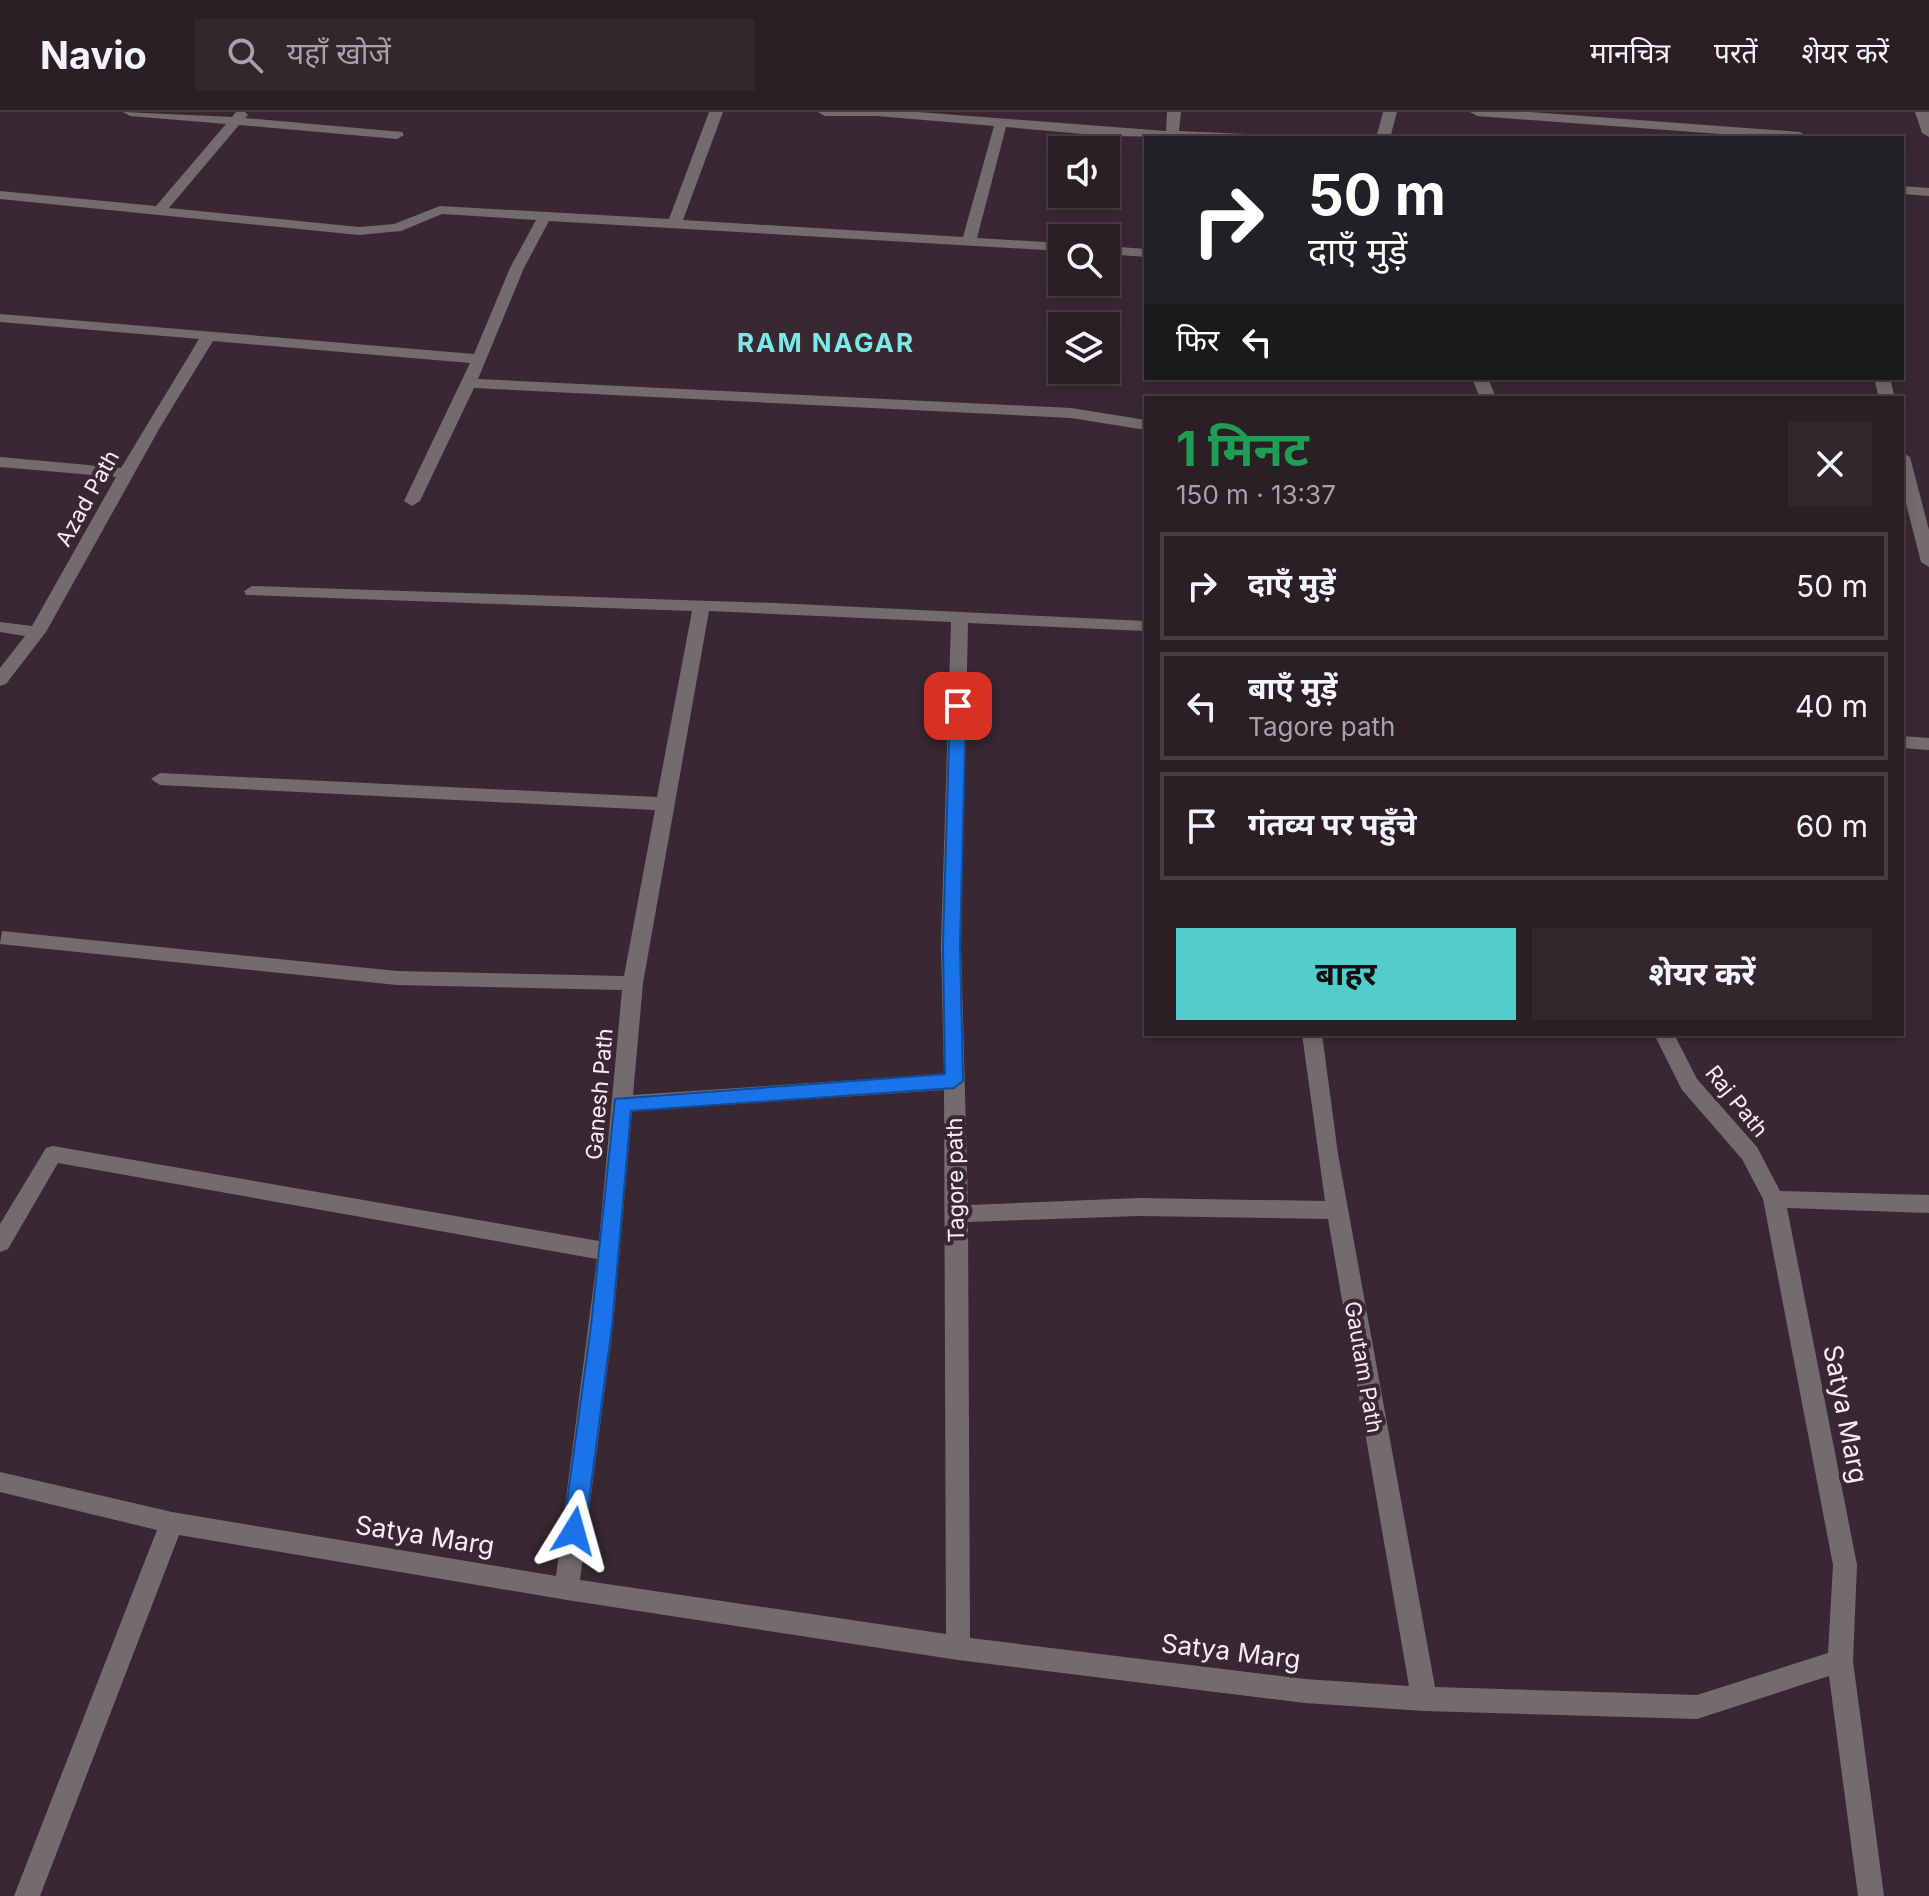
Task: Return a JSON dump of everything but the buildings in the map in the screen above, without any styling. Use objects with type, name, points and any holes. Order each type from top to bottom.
[{"type":"street","points":[[130,112],[239,117],[397,135]]},
{"type":"street","points":[[675,223],[716,112]]},
{"type":"street","points":[[825,112],[1210,136]]},
{"type":"street","points":[[1172,134],[1174,112]]},
{"type":"street","points":[[1384,136],[1390,112]]},
{"type":"street","points":[[1477,112],[1800,136]]},
{"type":"street","points":[[1922,112],[1929,133]]},
{"type":"street","points":[[161,209],[239,117]]},
{"type":"street","points":[[969,241],[1001,123]]},
{"type":"street","points":[[1904,190],[1929,192]]},
{"type":"street","points":[[0,195],[359,231],[396,228],[440,210],[1048,246]]},
{"type":"street","points":[[412,501],[469,383],[517,268],[545,216]]},
{"type":"street","points":[[1120,251],[1144,253]]},
{"type":"street","points":[[0,318],[479,359]]},
{"type":"street","name":"Azad Path","points":[[0,680],[37,632],[126,473],[209,335]]},
{"type":"street","points":[[469,383],[1071,413],[1144,425]]},
{"type":"street","points":[[0,462],[126,473]]},
{"type":"street","points":[[1904,465],[1929,562]]},
{"type":"street","points":[[252,591],[701,606],[1144,626]]},
{"type":"street","name":"Ganesh Path","points":[[567,1589],[602,1326],[633,983],[701,606]]},
{"type":"street","name":"Tagore path","points":[[958,1648],[957,1214],[951,945],[960,617]]},
{"type":"street","points":[[0,627],[37,632]]},
{"type":"street","points":[[1904,742],[1929,744]]},
{"type":"street","points":[[160,779],[665,804]]},
{"type":"street","points":[[2,938],[397,978],[633,983]]},
{"type":"street","name":"Gautam Path","points":[[1312,1036],[1337,1210],[1424,1699]]},
{"type":"street","name":"Raj Path","points":[[1665,1036],[1689,1084],[1750,1153],[1774,1199]]},
{"type":"street","points":[[622,1104],[954,1081]]},
{"type":"street","points":[[0,1243],[53,1154],[608,1252]]},
{"type":"street","points":[[1774,1199],[1929,1204]]},
{"type":"street","name":"Satya Marg","points":[[0,1482],[172,1523],[567,1589],[958,1648],[1305,1691],[1424,1699],[1697,1707],[1840,1661],[1845,1565],[1774,1199]]},
{"type":"street","points":[[957,1214],[1139,1207],[1337,1210]]},
{"type":"street","points":[[27,1896],[172,1523]]},
{"type":"street","points":[[1840,1661],[1871,1896]]},
{"type":"district","name":"RAM NAGAR","points":[[826,342]]},
{"type":"route","points":[[574,1531],[602,1326],[622,1104],[954,1081],[951,945],[958,706]]}]
